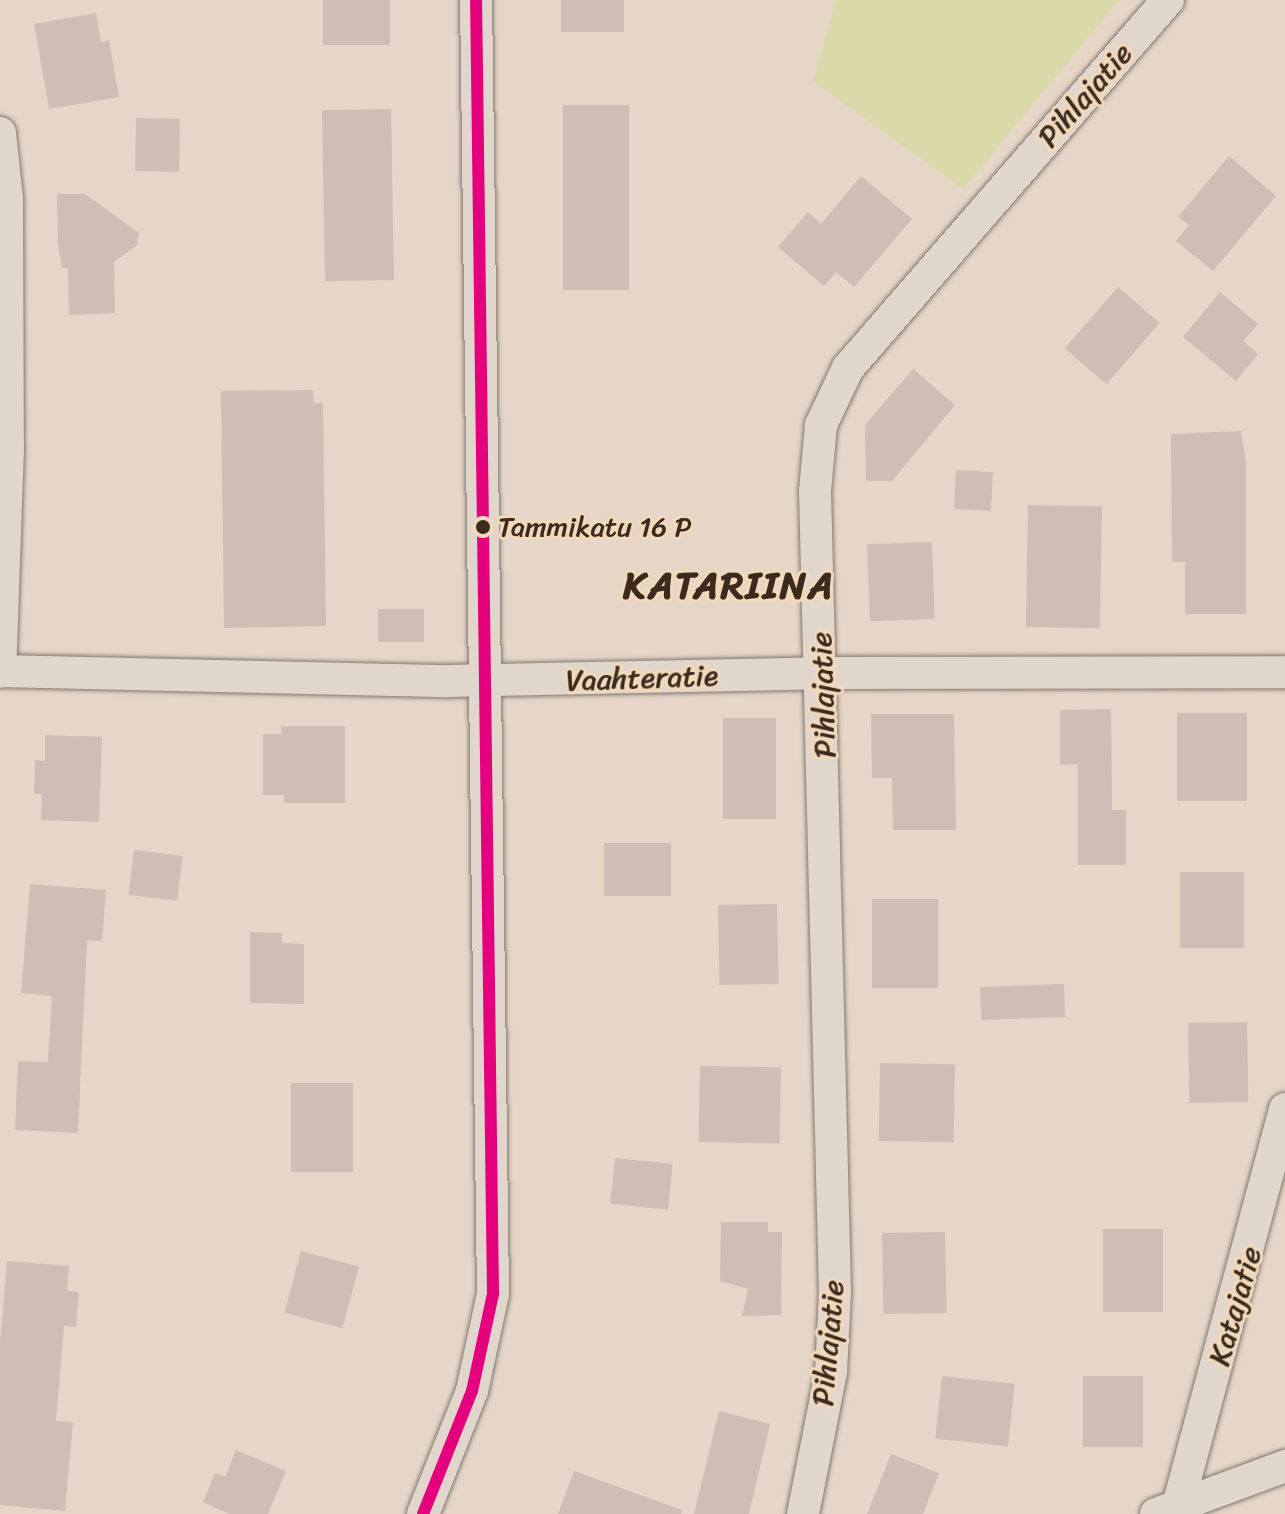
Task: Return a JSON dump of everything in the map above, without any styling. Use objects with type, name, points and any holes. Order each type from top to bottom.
[{"type":"street","points":[[423,1514],[472,1391],[493,1294],[476,0]]},
{"type":"street","name":"Pihlajatie","points":[[803,1514],[831,1372],[835,1292],[823,673],[815,491],[821,425],[832,392],[1168,0]]},
{"type":"street","points":[[0,133],[7,199],[8,447],[0,672]]},
{"type":"street","name":"Vaahteratie","points":[[0,672],[486,680],[823,673],[1285,672]]},
{"type":"street","name":"Katajatie","points":[[1168,1508],[1285,1109]]},
{"type":"street","points":[[1168,1508],[1285,1466]]},
{"type":"green space","points":[[836,0],[1119,0],[963,189],[813,81]]},
{"type":"building","points":[[323,0],[390,0],[390,45],[323,45]]},
{"type":"building","points":[[561,0],[624,0],[624,32],[561,32]]},
{"type":"building","points":[[96,13],[101,42],[109,40],[119,97],[49,109],[34,24]]},
{"type":"building","points":[[563,105],[629,105],[629,290],[563,290]]},
{"type":"building","points":[[391,109],[394,280],[325,281],[322,110]]},
{"type":"building","points":[[136,118],[180,119],[179,172],[135,171]]},
{"type":"building","points":[[1229,156],[1276,196],[1213,271],[1176,241],[1189,225],[1178,217]]},
{"type":"building","points":[[861,176],[912,219],[854,287],[836,272],[824,286],[778,247],[808,212],[821,224]]},
{"type":"building","points":[[57,194],[85,194],[139,233],[137,245],[114,262],[115,313],[69,315],[68,268],[62,268],[58,245]]},
{"type":"building","points":[[1118,287],[1160,323],[1106,384],[1065,348]]},
{"type":"building","points":[[1220,292],[1258,324],[1243,341],[1258,354],[1236,381],[1183,337]]},
{"type":"building","points":[[913,369],[955,405],[892,481],[866,481],[865,425]]},
{"type":"building","points":[[313,390],[314,403],[323,403],[326,626],[224,628],[221,391]]},
{"type":"building","points":[[1241,431],[1246,463],[1246,614],[1185,614],[1185,562],[1172,562],[1171,434]]},
{"type":"building","points":[[956,470],[993,472],[991,511],[954,509]]},
{"type":"building","points":[[1028,505],[1102,506],[1100,628],[1026,627]]},
{"type":"building","points":[[932,542],[935,619],[870,621],[867,544]]},
{"type":"building","points":[[378,609],[424,609],[424,642],[378,642]]},
{"type":"building","points":[[1111,709],[1112,810],[1126,810],[1126,865],[1078,865],[1078,764],[1060,765],[1060,710]]},
{"type":"building","points":[[1177,713],[1247,713],[1247,801],[1177,801]]},
{"type":"building","points":[[871,714],[954,714],[956,830],[893,830],[892,778],[872,778]]},
{"type":"building","points":[[723,718],[776,718],[776,819],[723,819]]},
{"type":"building","points":[[281,726],[345,726],[345,803],[284,803],[284,795],[263,795],[263,734],[282,734]]},
{"type":"building","points":[[45,735],[102,737],[99,822],[41,820],[42,794],[34,794],[35,760],[45,761]]},
{"type":"building","points":[[604,843],[671,843],[671,896],[604,896]]},
{"type":"building","points":[[134,850],[183,856],[177,901],[129,895]]},
{"type":"building","points":[[1180,872],[1244,872],[1244,948],[1180,948]]},
{"type":"building","points":[[30,884],[106,890],[102,941],[87,940],[78,1133],[15,1130],[18,1061],[48,1062],[52,996],[21,993]]},
{"type":"building","points":[[872,899],[938,899],[938,988],[872,988]]},
{"type":"building","points":[[777,904],[778,984],[719,985],[718,905]]},
{"type":"building","points":[[250,932],[282,933],[282,943],[304,944],[304,1004],[250,1003]]},
{"type":"building","points":[[1064,984],[1065,1017],[981,1020],[980,987]]},
{"type":"building","points":[[1247,1022],[1248,1102],[1189,1103],[1188,1023]]},
{"type":"building","points":[[880,1063],[955,1064],[954,1142],[879,1141]]},
{"type":"building","points":[[700,1066],[781,1067],[780,1143],[699,1142]]},
{"type":"building","points":[[291,1083],[353,1083],[353,1172],[291,1172]]},
{"type":"building","points":[[615,1158],[673,1164],[668,1210],[610,1204]]},
{"type":"building","points":[[721,1222],[768,1222],[768,1232],[782,1232],[781,1315],[742,1316],[748,1289],[720,1281]]},
{"type":"building","points":[[1103,1229],[1163,1229],[1163,1312],[1103,1312]]},
{"type":"building","points":[[945,1232],[946,1313],[883,1314],[882,1233]]},
{"type":"building","points":[[301,1251],[359,1267],[342,1328],[284,1313]]},
{"type":"building","points":[[7,1261],[69,1266],[67,1291],[79,1292],[76,1327],[64,1326],[56,1421],[73,1422],[65,1511],[0,1505],[0,1344]]},
{"type":"building","points":[[942,1376],[1015,1384],[1008,1446],[935,1439]]},
{"type":"building","points":[[1083,1376],[1143,1376],[1143,1447],[1083,1447]]},
{"type":"building","points":[[719,1411],[770,1424],[749,1514],[694,1514]]},
{"type":"building","points":[[236,1450],[286,1471],[268,1514],[229,1514],[203,1502],[215,1473],[225,1477]]},
{"type":"building","points":[[891,1454],[939,1473],[923,1514],[867,1514]]},
{"type":"building","points":[[574,1471],[682,1510],[681,1514],[558,1514]]},
{"type":"transit line","points":[[423,1514],[472,1391],[493,1294],[476,0]]},
{"type":"place","name":"Tammikatu 16 P","points":[[483,527]]},
{"type":"district","name":"KATARIINA","points":[[729,586]]}]
